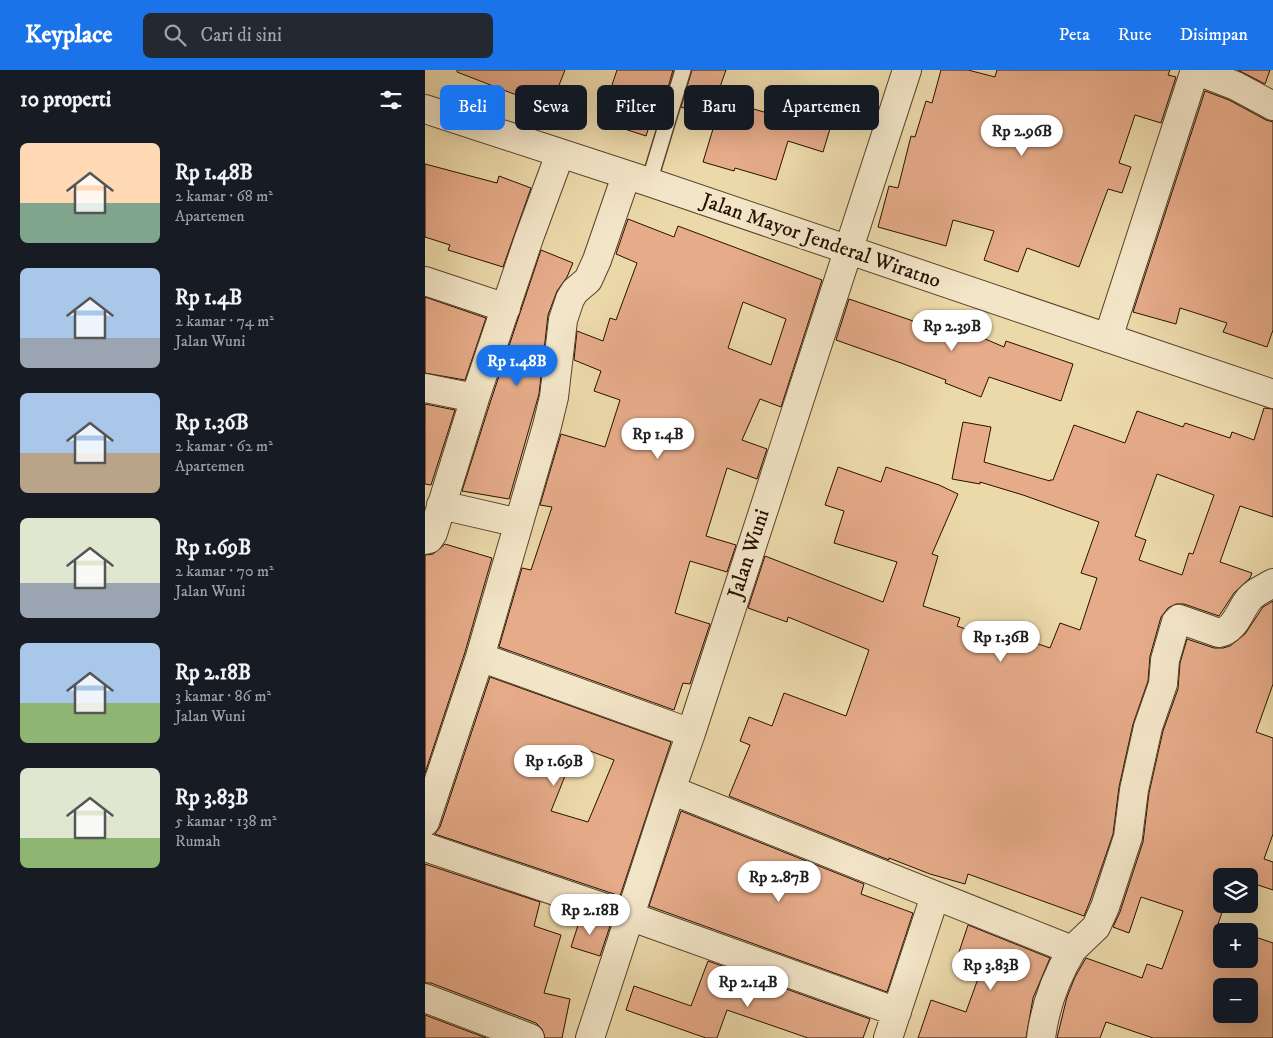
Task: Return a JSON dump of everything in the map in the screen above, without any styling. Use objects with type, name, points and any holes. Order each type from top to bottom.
[{"type":"street","name":"Jalan Wuni","points":[[590,1038],[907,70]]},
{"type":"street","points":[[1108,338],[1195,70],[1236,86],[1273,106]]},
{"type":"street","name":"Jalan Mayor Jenderal Wiratno","points":[[425,109],[1273,394]]},
{"type":"street","points":[[425,540],[429,539],[433,533],[475,398],[529,238],[560,154]]},
{"type":"street","points":[[425,822],[479,657],[547,426],[553,398],[563,320],[570,299],[590,276],[637,179]]},
{"type":"street","points":[[425,281],[506,308]]},
{"type":"street","points":[[425,388],[475,398]]},
{"type":"street","points":[[441,505],[519,523]]},
{"type":"street","points":[[1041,1038],[1043,1021],[1063,965],[1072,950],[1096,926],[1105,907],[1128,838],[1134,790],[1148,727],[1163,684],[1165,660],[1176,622],[1179,619],[1219,633],[1224,632],[1232,626],[1249,599],[1273,583]]},
{"type":"street","points":[[479,657],[691,733]]},
{"type":"street","points":[[671,790],[1072,950]]},
{"type":"street","points":[[425,848],[629,916],[897,1012]]},
{"type":"street","points":[[888,1038],[935,896]]},
{"type":"street","points":[[425,998],[530,1038]]},
{"type":"lane","points":[[637,179],[683,70]]},
{"type":"building","points":[[457,70],[565,70],[559,85],[515,85],[515,94],[505,91],[505,85],[491,85],[457,72]]},
{"type":"building","points":[[617,70],[673,70],[669,85],[612,85]]},
{"type":"building","points":[[692,70],[726,70],[721,85],[688,85]]},
{"type":"building","points":[[941,70],[968,70],[995,77],[997,70],[1170,70],[1168,75],[1176,77],[1161,123],[1135,115],[1119,163],[1131,167],[1122,193],[1108,189],[1079,267],[1027,248],[1018,272],[984,260],[994,231],[953,220],[946,246],[878,227],[889,186],[898,188],[911,136],[915,137],[926,101],[932,103]]},
{"type":"building","points":[[1238,70],[1270,70],[1265,84]]},
{"type":"building","points":[[1205,91],[1229,100],[1273,122],[1273,330],[1267,347],[1223,332],[1227,323],[1180,308],[1176,324],[1133,312]]},
{"type":"building","points":[[684,97],[684,108],[681,107]]},
{"type":"building","points":[[754,109],[764,112],[764,130],[830,130],[823,152],[788,141],[776,180],[735,168],[734,171],[703,162],[713,130],[754,130]]},
{"type":"building","points":[[628,130],[648,130],[646,136]]},
{"type":"building","points":[[425,164],[497,183],[499,176],[531,188],[503,267],[448,250],[450,245],[425,237]]},
{"type":"building","points":[[628,219],[674,237],[678,226],[822,280],[781,407],[760,399],[742,440],[767,449],[757,479],[727,468],[706,536],[736,545],[727,572],[690,561],[675,613],[710,624],[690,684],[683,683],[674,710],[499,647],[522,568],[531,570],[552,507],[540,505],[561,434],[605,447],[620,400],[594,391],[601,371],[574,360],[577,331],[603,341],[610,318],[616,320],[637,263],[616,254]],"holes":[[[743,302],[786,319],[771,365],[728,348]]]},
{"type":"building","points":[[541,250],[573,263],[567,277],[557,291],[548,315],[539,394],[509,499],[462,491],[490,403]]},
{"type":"building","points":[[425,297],[486,318],[465,380],[425,373]]},
{"type":"building","points":[[849,299],[916,322],[919,313],[1004,347],[1006,341],[1073,364],[1061,401],[989,377],[981,397],[945,383],[946,380],[836,340]]},
{"type":"building","points":[[425,404],[455,410],[431,485],[425,484]]},
{"type":"building","points":[[1264,408],[1273,409],[1273,517],[1240,506],[1220,562],[1252,573],[1250,578],[1234,593],[1219,616],[1184,604],[1176,604],[1168,608],[1161,617],[1150,656],[1148,681],[1133,724],[1119,787],[1113,834],[1084,916],[968,874],[965,884],[930,874],[889,858],[889,860],[729,796],[750,745],[740,741],[749,717],[772,726],[784,693],[846,716],[869,650],[788,617],[787,622],[748,608],[765,556],[883,602],[897,562],[834,543],[844,511],[825,505],[838,467],[881,482],[886,467],[939,485],[958,494],[932,554],[938,556],[923,606],[960,618],[957,626],[1015,646],[1018,637],[1050,648],[1060,623],[1080,630],[1097,578],[1081,573],[1099,522],[980,482],[980,484],[952,479],[963,422],[991,427],[984,462],[1050,481],[1053,480],[1074,425],[1125,443],[1137,411],[1183,427],[1185,423],[1230,438],[1232,432],[1254,440]],"holes":[[[1157,474],[1214,495],[1193,554],[1189,553],[1182,575],[1139,560],[1146,540],[1135,536]]]},
{"type":"building","points":[[445,544],[492,558],[465,652],[425,773],[425,555],[433,554]]},
{"type":"building","points":[[1273,601],[1273,684],[1256,732],[1273,738],[1273,834],[1264,859],[1273,862],[1273,890],[1258,885],[1258,868],[1213,868],[1213,913],[1222,913],[1218,923],[1213,923],[1213,968],[1258,968],[1258,938],[1273,943],[1273,1038],[1153,1038],[1106,1022],[1100,1038],[1057,1038],[1067,997],[1075,977],[1086,958],[1142,978],[1147,964],[1162,969],[1183,911],[1141,897],[1129,933],[1113,927],[1120,912],[1143,842],[1149,793],[1163,731],[1178,689],[1180,663],[1187,639],[1214,648],[1223,648],[1230,646],[1245,634],[1263,607]]},
{"type":"building","points":[[490,677],[671,742],[620,896],[435,834],[440,827]],"holes":[[[577,746],[614,760],[588,822],[551,811]]]},
{"type":"building","points":[[681,811],[864,884],[861,894],[913,913],[887,992],[649,906]]},
{"type":"building","points":[[425,864],[540,902],[534,926],[561,935],[544,993],[570,999],[562,1038],[545,1038],[542,1029],[536,1023],[431,983],[425,983]]},
{"type":"building","points":[[581,916],[610,926],[600,956],[571,947]]},
{"type":"building","points":[[968,925],[1050,958],[1033,998],[1026,1038],[918,1038],[931,1000],[966,1012],[980,973],[955,964]]},
{"type":"building","points":[[708,961],[870,1019],[863,1038],[808,1038],[727,1010],[717,1038],[706,1038],[626,1010],[634,986],[691,1006]]},
{"type":"building","points":[[425,1015],[486,1038],[425,1038]]}]
